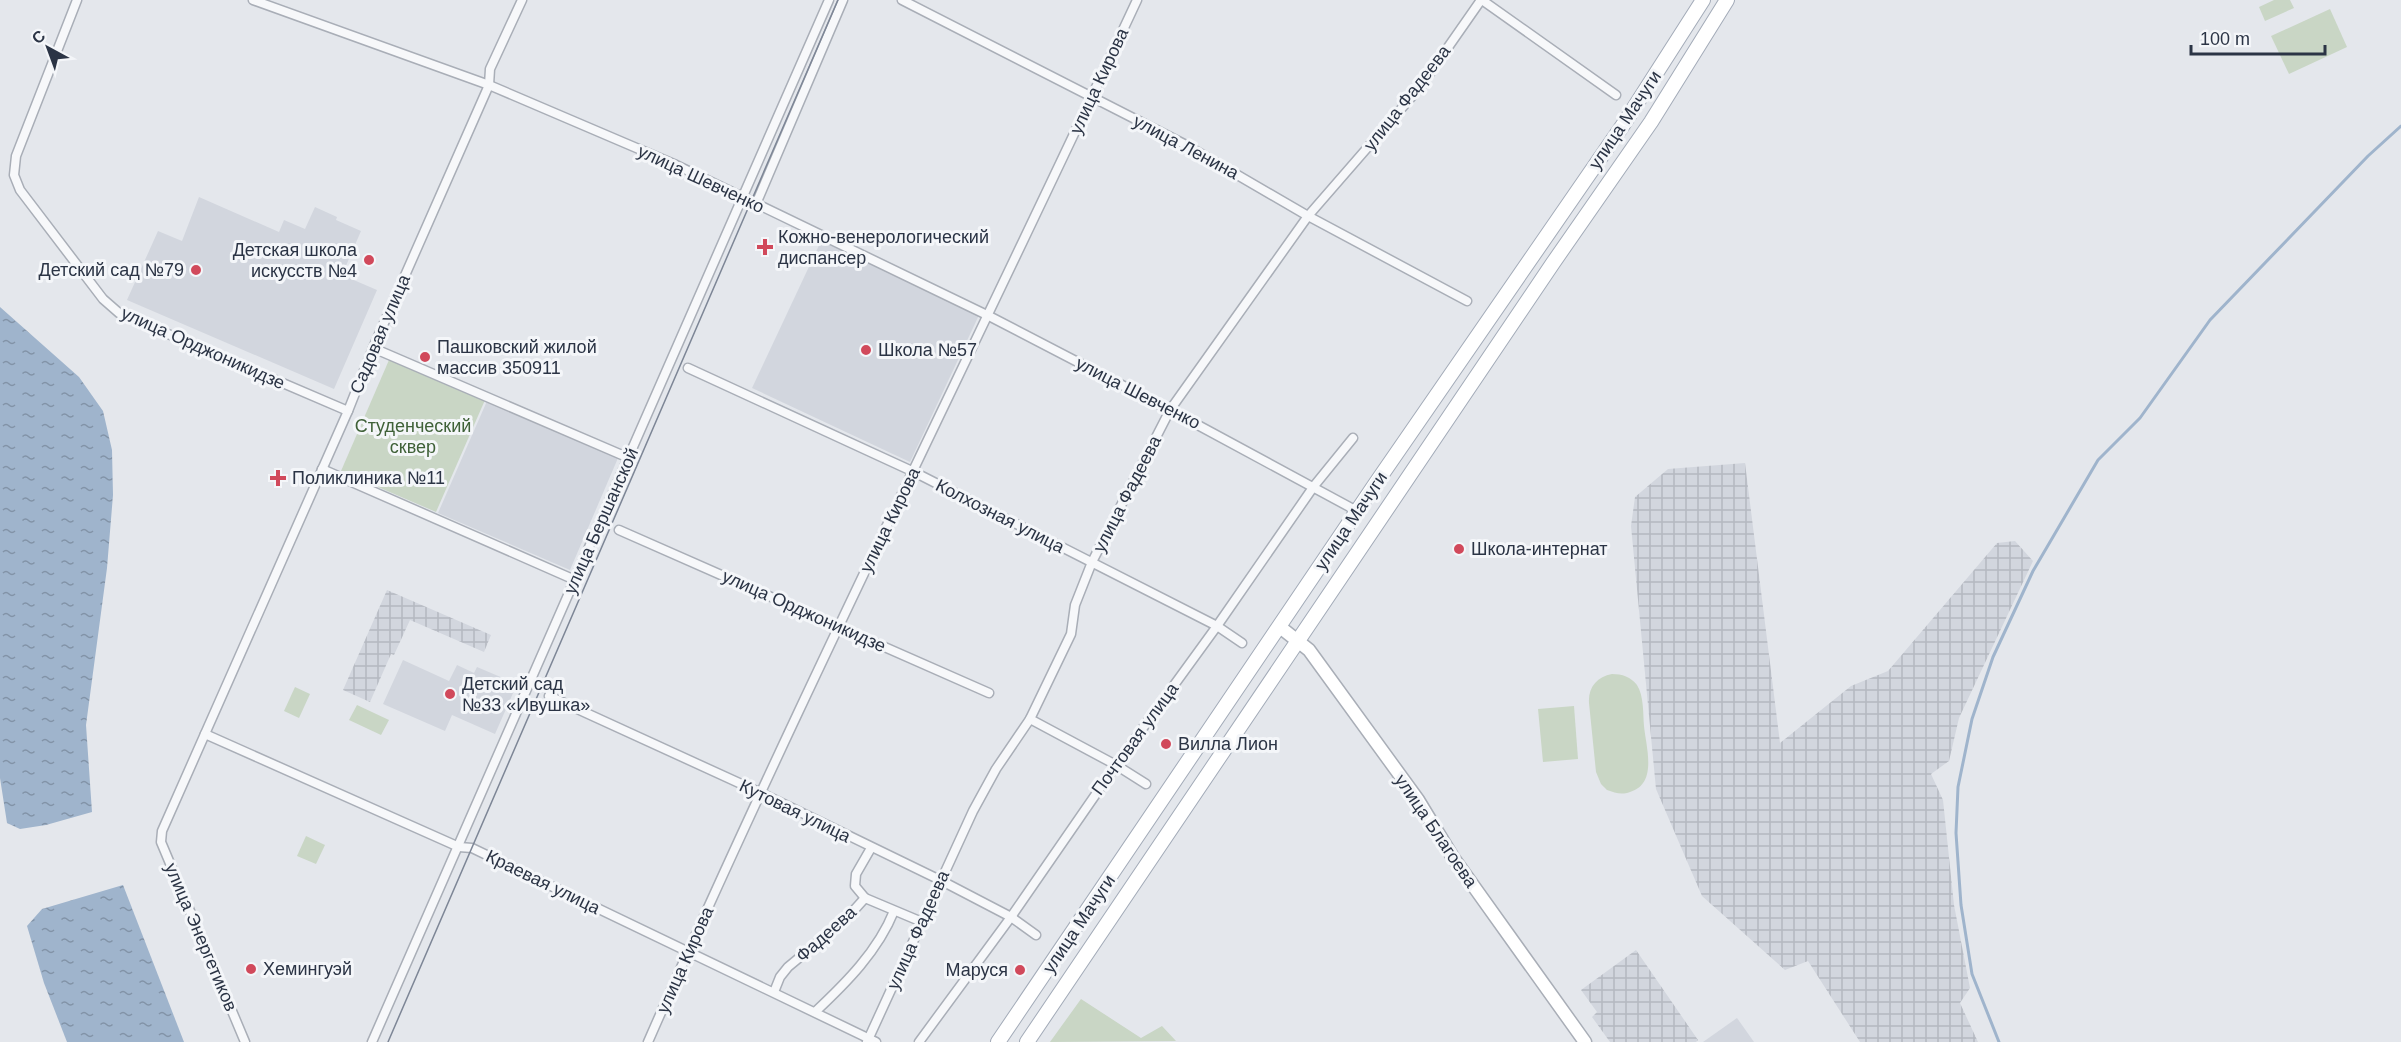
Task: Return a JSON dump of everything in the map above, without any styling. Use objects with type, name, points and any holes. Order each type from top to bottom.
[{"type":"main road","name":"улица Мачуги","points":[[998,1042],[1357,511],[1628,117],[1703,0]]},
{"type":"main road","name":"улица Мачуги","points":[[1027,1042],[1651,122],[1727,0]]},
{"type":"main road","points":[[1420,420],[1420,428],[1424,434],[1432,435],[1440,430]]},
{"type":"street","name":"улица Орджоникидзе","points":[[77,0],[16,156],[14,175],[20,190],[103,299],[119,313],[348,411]]},
{"type":"street","name":"улица Шевченко","points":[[253,0],[489,85],[674,164],[989,316],[1314,486],[1357,511]]},
{"type":"street","name":"Садовая улица","points":[[162,831],[348,411],[373,348],[489,85],[490,69],[522,0]]},
{"type":"street","name":"улица Бершанской","points":[[372,1042],[829,0]]},
{"type":"street","points":[[756,204],[843,0]]},
{"type":"street","name":"улица Ленина","points":[[902,0],[1186,145],[1308,216],[1467,301]]},
{"type":"street","name":"улица Кирова","points":[[648,1042],[761,793],[1137,0]]},
{"type":"street","points":[[1481,0],[1616,95]]},
{"type":"street","name":"улица Фадеева","points":[[871,1041],[940,880],[996,769],[1030,719],[1071,634],[1075,605],[1092,562],[1170,410],[1308,216],[1421,86],[1481,0]]},
{"type":"street","points":[[373,348],[629,458]]},
{"type":"street","name":"Колхозная улица","points":[[688,368],[914,472],[1217,626],[1242,643]]},
{"type":"street","name":"Почтовая улица","points":[[919,1042],[1011,917],[1314,486],[1353,438]]},
{"type":"street","points":[[322,469],[576,580]]},
{"type":"street","name":"улица Орджоникидзе","points":[[619,530],[989,693]]},
{"type":"street","name":"улица Благоева","points":[[1280,627],[1309,650],[1418,800],[1452,856],[1585,1042]]},
{"type":"street","name":"Кутовая улица","points":[[549,696],[761,793],[940,880],[1011,917],[1036,935]]},
{"type":"street","points":[[1030,719],[1116,765],[1146,784]]},
{"type":"street","name":"Краевая улица","points":[[205,734],[459,847],[472,848],[774,992],[871,1041]]},
{"type":"street","name":"улица Энергетиков","points":[[162,831],[161,842],[245,1042]]},
{"type":"street","points":[[865,898],[855,886],[856,874],[871,848]]},
{"type":"street","name":"Фадеева","points":[[774,992],[780,977],[788,968],[846,919],[865,898],[922,922]]},
{"type":"street","points":[[815,1012],[843,986],[885,933],[894,911]]},
{"type":"shaded area","points":[[199,197],[279,232],[284,220],[305,229],[315,207],[337,217],[336,220],[361,231],[342,275],[377,290],[334,389],[127,300],[158,231],[182,241]]},
{"type":"shaded area","name":"Школа №57","points":[[822,239],[980,313],[910,462],[752,388]]},
{"type":"shaded area","points":[[487,401],[618,458],[570,570],[438,513]]},
{"type":"shaded area","points":[[1745,463],[1780,743],[1851,686],[1888,671],[1997,543],[2015,541],[2033,561],[1959,718],[1949,761],[1931,774],[1943,800],[1954,905],[1970,988],[1960,1003],[1978,1042],[1860,1042],[1808,961],[1785,970],[1702,896],[1656,789],[1631,526],[1635,497],[1668,469]]},
{"type":"shaded area","points":[[387,590],[491,635],[484,652],[410,620],[394,655],[391,654],[370,702],[343,690]]},
{"type":"shaded area","name":"Детский сад №33 «Ивушка»","points":[[403,660],[449,681],[457,665],[474,673],[477,667],[517,684],[495,734],[452,715],[445,731],[383,704]]},
{"type":"shaded area","points":[[1636,950],[1698,1040],[1696,1042],[1610,1042],[1592,1017],[1597,1012],[1581,990]]},
{"type":"shaded area","points":[[1737,1018],[1754,1042],[1703,1042]]},
{"type":"green space","points":[[2274,0],[2290,0],[2294,8],[2265,21],[2259,7]]},
{"type":"green space","points":[[2330,9],[2347,47],[2289,74],[2271,36]]},
{"type":"green space","name":"Студенческий сквер","points":[[389,360],[485,400],[436,512],[341,471]]},
{"type":"green space","points":[[1612,674],[1629,678],[1639,689],[1648,754],[1644,781],[1639,788],[1624,793],[1607,790],[1601,784],[1596,772],[1589,703],[1590,692],[1594,684]]},
{"type":"green space","points":[[295,687],[310,694],[299,718],[284,711]]},
{"type":"green space","points":[[357,705],[389,720],[381,735],[349,720]]},
{"type":"green space","points":[[1574,706],[1578,759],[1543,762],[1538,709]]},
{"type":"green space","points":[[306,836],[325,845],[316,864],[297,856]]},
{"type":"green space","points":[[1081,999],[1141,1038],[1162,1026],[1176,1041],[1050,1042]]},
{"type":"water","points":[[0,307],[79,377],[103,411],[112,450],[113,495],[107,568],[86,725],[92,812],[46,825],[20,829],[7,823],[0,778]]},
{"type":"water","points":[[123,885],[184,1042],[67,1042],[44,983],[27,926],[42,909]]},
{"type":"waterway","points":[[1999,1042],[1972,974],[1961,905],[1956,833],[1958,787],[1972,719],[1993,657],[2033,571],[2098,460],[2140,418],[2210,320],[2368,156],[2401,126]]},
{"type":"tram line","points":[[388,1042],[838,0]]},
{"type":"place","name":"Кожно-венерологический диспансер","points":[[765,247]]},
{"type":"place","name":"Детская школа искусств №4","points":[[369,260]]},
{"type":"place","name":"Детский сад №79","points":[[196,270]]},
{"type":"place","name":"Школа №57","points":[[866,350]]},
{"type":"place","name":"Пашковский жилой массив 350911","points":[[425,357]]},
{"type":"place","name":"Поликлиника №11","points":[[278,478]]},
{"type":"place","name":"Школа-интернат","points":[[1459,549]]},
{"type":"place","name":"Детский сад №33 «Ивушка»","points":[[450,694]]},
{"type":"place","name":"Вилла Лион","points":[[1166,744]]},
{"type":"place","name":"Хемингуэй","points":[[251,969]]},
{"type":"place","name":"Маруся","points":[[1020,970]]}]
